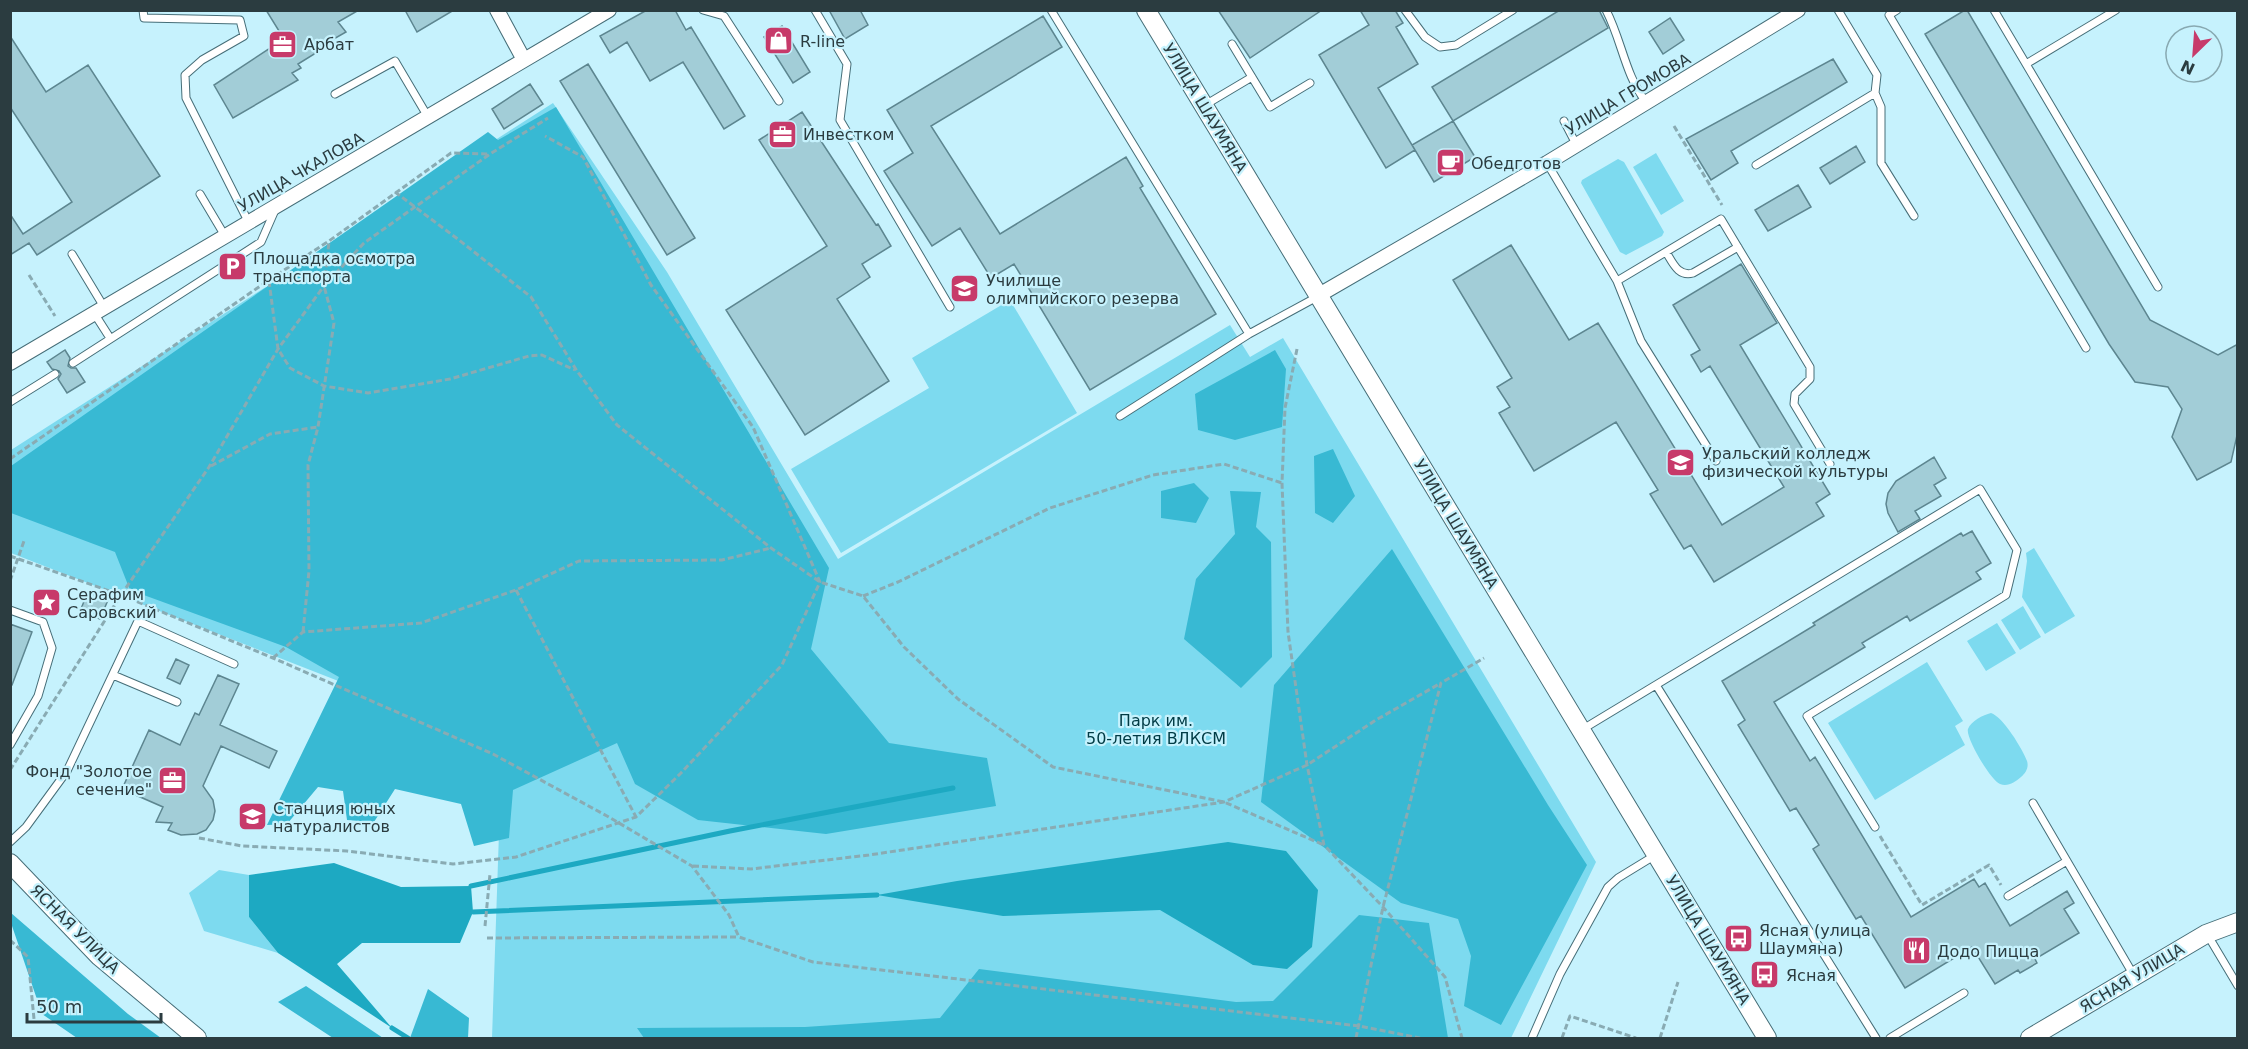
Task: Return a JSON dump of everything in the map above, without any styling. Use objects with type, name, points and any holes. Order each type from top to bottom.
[{"type":"street","points":[[497,10],[524,60]]},
{"type":"street","name":"УЛИЦА ЧКАЛОВА","points":[[10,363],[609,10]]},
{"type":"street","name":"УЛИЦА ШАУМЯНА","points":[[1146,10],[1767,1038]]},
{"type":"street","name":"УЛИЦА ГРОМОВА","points":[[1319,295],[1547,163],[1791,12]]},
{"type":"street","name":"ЯСНАЯ УЛИЦА","points":[[10,863],[99,956],[197,1038]]},
{"type":"street","name":"ЯСНАЯ УЛИЦА","points":[[2030,1038],[2206,934],[2238,922]]},
{"type":"lane","points":[[143,10],[144,18],[240,20],[244,36],[202,60],[185,75],[186,98],[249,223]]},
{"type":"lane","points":[[703,10],[724,16],[779,101]]},
{"type":"lane","points":[[815,10],[846,64],[840,120],[950,308]]},
{"type":"lane","points":[[1051,10],[1249,334]]},
{"type":"lane","points":[[1405,10],[1425,37],[1440,47],[1456,45],[1513,10]]},
{"type":"lane","points":[[1605,10],[1616,30],[1632,81],[1646,102]]},
{"type":"lane","points":[[1838,10],[1877,75],[1875,93],[1881,107],[1881,163],[1914,216]]},
{"type":"lane","points":[[1897,10],[1889,15],[2086,348]]},
{"type":"lane","points":[[1994,10],[2158,287]]},
{"type":"lane","points":[[2026,64],[2116,10]]},
{"type":"lane","points":[[1232,44],[1270,107],[1310,83]]},
{"type":"lane","points":[[335,94],[395,61],[428,117]]},
{"type":"lane","points":[[1204,106],[1252,77]]},
{"type":"lane","points":[[1756,165],[1875,93]]},
{"type":"lane","points":[[1564,121],[1576,144]]},
{"type":"lane","points":[[1547,163],[1617,280],[1641,340],[1716,461]]},
{"type":"lane","points":[[200,194],[225,236]]},
{"type":"lane","points":[[73,363],[261,242],[276,206]]},
{"type":"lane","points":[[1617,280],[1721,219],[1810,367],[1810,379],[1795,394],[1794,404],[1830,464]]},
{"type":"lane","points":[[1666,252],[1680,272],[1686,275],[1702,269],[1738,247]]},
{"type":"lane","points":[[72,254],[110,338]]},
{"type":"lane","points":[[1120,416],[1249,334],[1319,295]]},
{"type":"lane","points":[[10,402],[55,374]]},
{"type":"lane","points":[[1581,730],[1911,528],[1980,489],[2017,550],[2006,596],[1807,717],[1875,827]]},
{"type":"lane","points":[[10,610],[43,622],[52,648],[38,696],[10,745]]},
{"type":"lane","points":[[10,842],[26,827],[67,771],[138,621],[234,664]]},
{"type":"lane","points":[[113,675],[177,702]]},
{"type":"lane","points":[[1656,685],[1876,1038]]},
{"type":"lane","points":[[2032,803],[2135,976]]},
{"type":"lane","points":[[1532,1038],[1560,974],[1608,886],[1657,854]]},
{"type":"lane","points":[[2008,896],[2067,861]]},
{"type":"lane","points":[[2206,934],[2238,986]]},
{"type":"lane","points":[[1890,1038],[1965,993]]},
{"type":"path","points":[[10,770],[121,595],[209,466],[278,349],[324,286],[364,243],[490,154],[548,118]]},
{"type":"path","points":[[1674,126],[1722,205]]},
{"type":"path","points":[[199,838],[242,846],[347,851],[453,864],[516,857],[636,817],[681,773],[782,665],[820,582],[753,427],[651,285],[583,157],[544,136]]},
{"type":"path","points":[[10,459],[269,279],[329,241],[452,153],[490,154]]},
{"type":"path","points":[[395,192],[531,297],[577,371],[617,425],[771,548],[820,582],[864,596],[904,647],[958,699],[1053,767],[1224,802],[1324,844],[1445,977],[1462,1038]]},
{"type":"path","points":[[303,632],[309,571],[308,465],[318,427],[334,323],[324,286],[329,241]]},
{"type":"path","points":[[29,275],[55,316]]},
{"type":"path","points":[[269,279],[278,349],[290,368],[324,386],[368,393],[450,379],[529,356],[542,355],[577,371]]},
{"type":"path","points":[[1297,349],[1285,408],[1282,483],[1288,632],[1308,765],[1324,844]]},
{"type":"path","points":[[209,466],[270,434],[318,427]]},
{"type":"path","points":[[864,596],[898,582],[1050,507],[1153,475],[1224,464],[1282,483]]},
{"type":"path","points":[[10,581],[24,542]]},
{"type":"path","points":[[273,658],[303,632],[421,623],[516,590],[579,561],[722,560],[771,548]]},
{"type":"path","points":[[10,556],[121,595],[273,658],[493,754],[618,822],[692,866],[729,915],[739,937]]},
{"type":"path","points":[[516,590],[636,817]]},
{"type":"path","points":[[692,866],[763,868],[869,855],[1224,802],[1308,765],[1377,720],[1484,658]]},
{"type":"path","points":[[1356,1038],[1383,907],[1442,683]]},
{"type":"path","points":[[1875,827],[1922,905],[1989,865],[2008,896]]},
{"type":"path","points":[[485,926],[490,874]]},
{"type":"path","points":[[487,938],[739,937],[813,962],[1359,1026],[1420,1038]]},
{"type":"path","points":[[10,940],[28,957],[34,1019]]},
{"type":"path","points":[[1660,1038],[1678,982]]},
{"type":"path","points":[[1562,1038],[1570,1016],[1636,1038]]},
{"type":"green space","name":"Парк им. 50-летия ВЛКСМ","points":[[553,103],[667,272],[838,559],[1230,325],[1250,357],[1283,338],[1596,862],[1511,1038],[492,1038],[502,745],[11,553],[11,450]]},
{"type":"green space","points":[[1656,153],[1684,201],[1661,215],[1633,167]]},
{"type":"green space","points":[[1618,159],[1624,162],[1664,232],[1662,236],[1626,255],[1620,252],[1581,183],[1582,180]]},
{"type":"green space","points":[[1010,300],[1077,413],[841,553],[791,469],[929,388],[912,358]]},
{"type":"green space","points":[[2034,548],[2075,616],[2045,634],[2022,597],[2026,553]]},
{"type":"green space","points":[[2023,606],[2041,637],[2020,650],[2001,620]]},
{"type":"green space","points":[[1997,623],[2016,653],[1986,671],[1967,641]]},
{"type":"green space","points":[[1927,662],[1963,721],[1955,726],[1965,745],[1875,800],[1828,723]]},
{"type":"green space","points":[[1991,713],[2001,720],[2017,741],[2027,761],[2024,774],[2009,784],[2000,784],[1991,775],[1974,749],[1968,734],[1972,723]]},
{"type":"green space","points":[[219,870],[249,875],[249,917],[278,953],[204,931],[189,893]]},
{"type":"shaded area","points":[[556,107],[829,568],[811,649],[889,743],[987,758],[996,806],[826,834],[698,820],[635,784],[617,743],[513,790],[509,838],[474,846],[461,804],[395,789],[374,822],[347,820],[343,791],[318,787],[287,824],[267,825],[339,677],[286,647],[130,590],[115,552],[11,513],[11,466],[488,132],[498,140]]},
{"type":"shaded area","points":[[1275,350],[1286,369],[1282,427],[1235,440],[1198,430],[1195,394]]},
{"type":"shaded area","points":[[1333,449],[1355,496],[1333,523],[1315,513],[1314,456]]},
{"type":"shaded area","points":[[1194,483],[1209,498],[1196,523],[1161,518],[1161,491]]},
{"type":"shaded area","points":[[1230,491],[1261,492],[1256,527],[1271,542],[1272,657],[1241,688],[1184,639],[1196,579],[1235,534]]},
{"type":"shaded area","points":[[1392,549],[1587,865],[1501,1025],[1464,1006],[1471,956],[1458,919],[1401,903],[1261,802],[1274,685]]},
{"type":"shaded area","points":[[1228,842],[1286,851],[1318,890],[1312,947],[1287,969],[1253,965],[1160,910],[1003,916],[877,895],[957,881]]},
{"type":"shaded area","points":[[334,863],[401,887],[471,886],[473,912],[460,943],[362,943],[337,964],[392,1028],[278,953],[249,917],[249,875]]},
{"type":"shaded area","points":[[11,913],[128,1014],[161,1038],[77,1038],[42,1014],[11,923]]},
{"type":"shaded area","points":[[1359,915],[1429,923],[1448,1038],[644,1038],[637,1028],[805,1027],[940,1018],[979,969],[1236,1002],[1273,1001]]},
{"type":"shaded area","points":[[306,986],[383,1038],[333,1038],[278,1002]]},
{"type":"shaded area","points":[[428,989],[469,1018],[468,1038],[410,1038]]},
{"type":"building","points":[[266,10],[359,10],[338,22],[346,32],[323,45],[324,48],[298,64],[301,68],[292,73],[298,80],[233,118],[214,85],[284,39]]},
{"type":"building","points":[[405,10],[454,10],[417,32]]},
{"type":"building","points":[[647,10],[675,10],[686,30],[691,27],[745,116],[724,129],[683,62],[650,81],[627,42],[610,53],[600,36]]},
{"type":"building","points":[[829,10],[860,10],[868,25],[845,39]]},
{"type":"building","points":[[1218,10],[1322,10],[1250,58]]},
{"type":"building","points":[[1360,10],[1395,10],[1403,23],[1396,27],[1418,64],[1378,88],[1415,150],[1386,168],[1319,55],[1369,25]]},
{"type":"building","points":[[1560,10],[1599,10],[1608,28],[1453,121],[1432,87]]},
{"type":"building","points":[[1965,10],[2150,320],[2218,355],[2238,344],[2238,431],[2231,462],[2197,480],[2172,437],[2182,409],[2168,387],[2135,382],[2109,344],[1925,34]]},
{"type":"building","points":[[1043,16],[1062,47],[931,126],[1000,234],[1126,157],[1143,186],[1140,188],[1216,314],[1090,390],[1014,264],[991,278],[960,228],[932,246],[884,171],[913,153],[887,110]]},
{"type":"building","points":[[1670,18],[1684,40],[1663,54],[1649,32]]},
{"type":"building","points":[[782,26],[810,72],[793,83],[764,37]]},
{"type":"building","points":[[10,36],[46,92],[88,65],[160,176],[37,255],[29,243],[10,255],[10,214],[23,234],[72,202],[10,107]]},
{"type":"building","points":[[1833,59],[1847,82],[1731,151],[1738,163],[1711,180],[1686,139]]},
{"type":"building","points":[[588,64],[695,238],[667,255],[560,81]]},
{"type":"building","points":[[530,84],[543,104],[504,129],[492,109]]},
{"type":"building","points":[[802,112],[891,246],[862,264],[870,277],[837,299],[889,381],[805,435],[726,310],[827,246],[759,140]]},
{"type":"building","points":[[1453,121],[1475,157],[1434,182],[1412,145]]},
{"type":"building","points":[[1856,146],[1865,162],[1830,184],[1820,168]]},
{"type":"building","points":[[1798,185],[1811,207],[1768,231],[1755,210]]},
{"type":"building","points":[[1511,245],[1569,340],[1598,323],[1722,525],[1784,487],[1710,366],[1701,372],[1691,355],[1700,350],[1673,305],[1741,264],[1777,323],[1740,345],[1830,494],[1816,503],[1824,516],[1714,582],[1691,545],[1684,549],[1650,494],[1658,490],[1616,422],[1534,471],[1499,413],[1510,407],[1497,387],[1512,378],[1453,280]]},
{"type":"building","points":[[65,350],[70,358],[68,366],[76,368],[85,382],[67,393],[58,379],[61,374],[52,369],[47,362]]},
{"type":"building","points":[[1934,457],[1946,478],[1934,485],[1941,496],[1915,511],[1920,519],[1898,532],[1888,513],[1886,504],[1888,493],[1896,481]]},
{"type":"building","points":[[1972,531],[1991,563],[1976,572],[1981,579],[1910,621],[1907,616],[1862,643],[1865,647],[1774,702],[1810,761],[1815,757],[1911,917],[1974,879],[1979,887],[1985,883],[2010,926],[2067,891],[2074,903],[2064,909],[2079,933],[2035,959],[2037,963],[2020,973],[2018,970],[1995,984],[1972,947],[1905,988],[1861,916],[1856,919],[1813,849],[1819,845],[1796,808],[1790,811],[1738,725],[1745,720],[1722,681],[1961,533],[1963,536]]},
{"type":"building","points":[[88,592],[108,600],[100,619],[80,611]]},
{"type":"building","points":[[10,624],[32,632],[12,685],[10,685]]},
{"type":"building","points":[[176,659],[189,665],[180,684],[167,678]]},
{"type":"building","points":[[218,675],[239,684],[220,725],[277,751],[269,768],[221,746],[203,786],[213,800],[215,811],[213,820],[206,830],[197,834],[181,835],[168,830],[172,823],[156,822],[163,807],[122,789],[149,730],[180,745],[195,713],[199,715]]},
{"type":"waterway","points":[[471,886],[730,831],[953,788]]},
{"type":"waterway","points":[[473,912],[877,895]]},
{"type":"waterway","points":[[392,1028],[408,1038]]},
{"type":"place","name":"R-line","points":[[779,41]]},
{"type":"place","name":"Арбат","points":[[283,44]]},
{"type":"place","name":"Инвестком","points":[[782,134]]},
{"type":"place","name":"Обедготов","points":[[1450,163]]},
{"type":"place","name":"Площадка осмотра транспорта","points":[[232,267]]},
{"type":"place","name":"Училище олимпийского резерва","points":[[965,289]]},
{"type":"place","name":"Уральский колледж физической культуры","points":[[1681,462]]},
{"type":"place","name":"Серафим Саровский","points":[[46,603]]},
{"type":"place","name":"Фонд \"Золотое сечение\"","points":[[173,780]]},
{"type":"place","name":"Станция юных натуралистов","points":[[252,817]]},
{"type":"place","name":"Ясная (улица Шаумяна)","points":[[1738,939]]},
{"type":"place","name":"Додо Пицца","points":[[1916,951]]},
{"type":"place","name":"Ясная","points":[[1765,975]]}]
